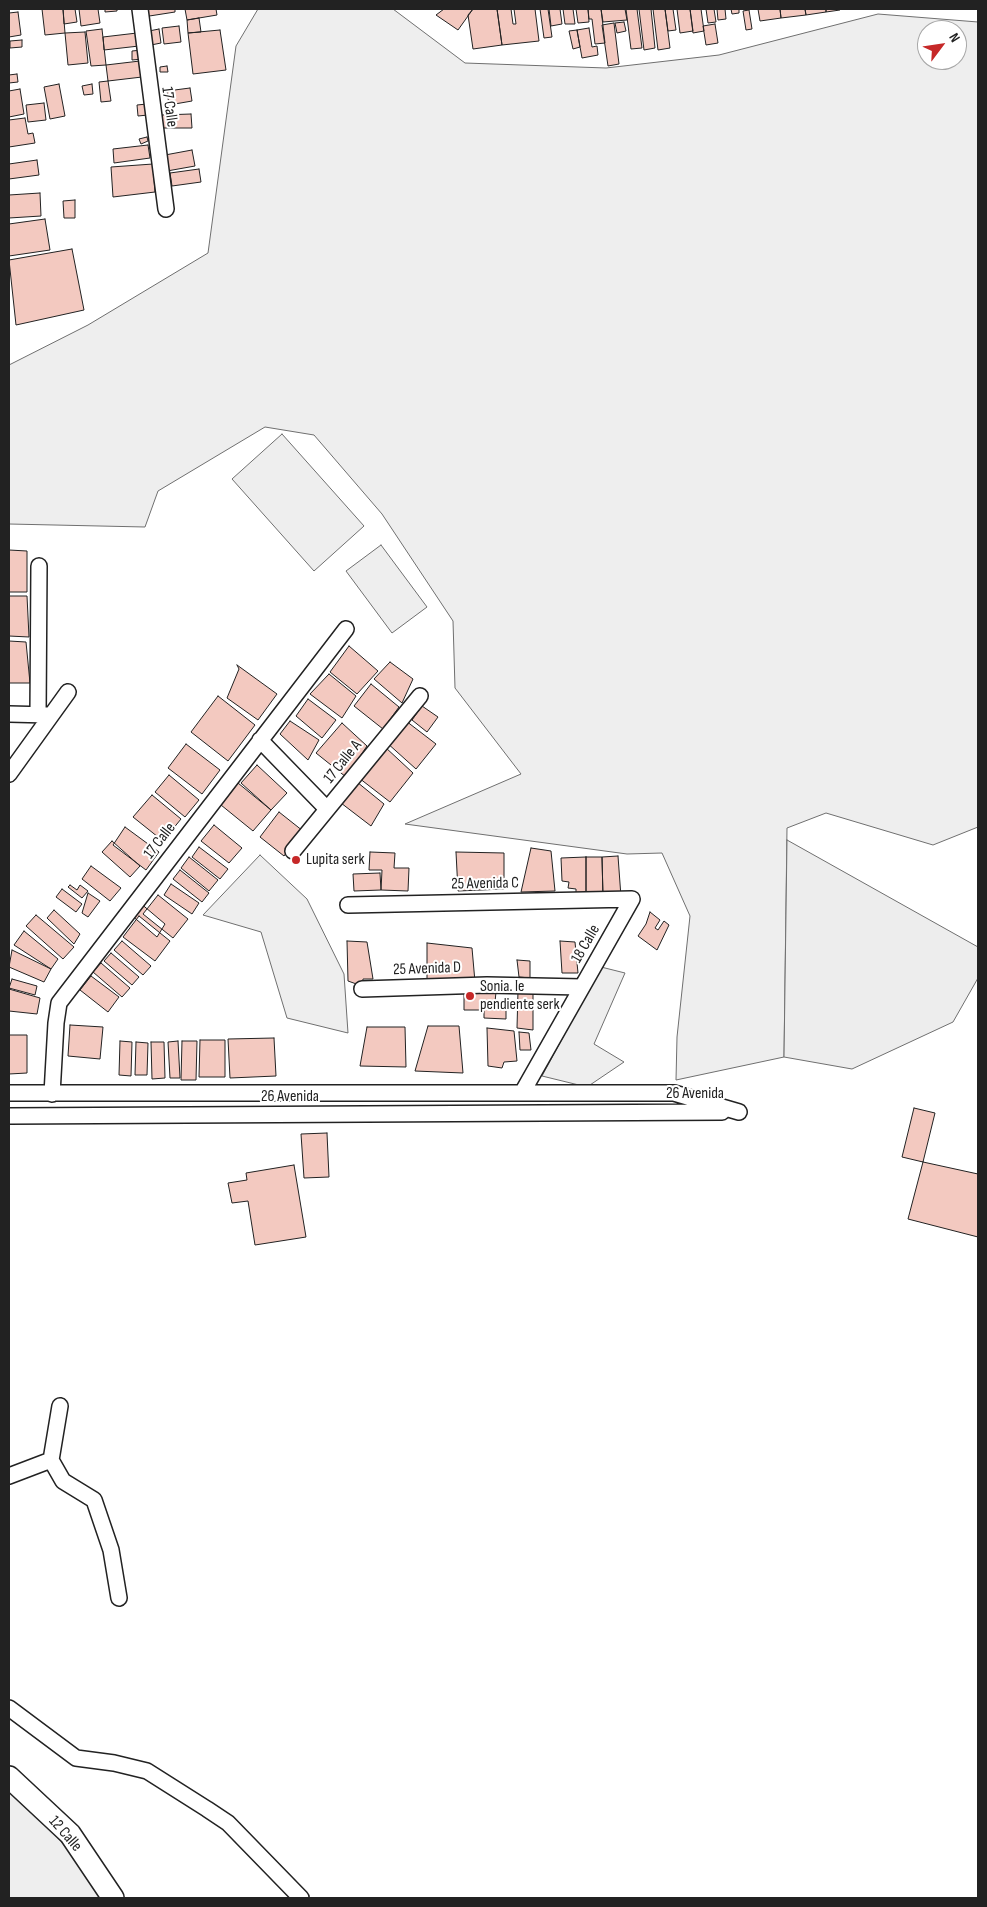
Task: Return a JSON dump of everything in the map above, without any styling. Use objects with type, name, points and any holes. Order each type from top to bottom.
[{"type":"street","name":"17 Calle","points":[[140,9],[166,209]]},
{"type":"street","points":[[38,566],[46,715]]},
{"type":"street","name":"17 Calle","points":[[52,1094],[56,1022],[59,1003],[346,629]]},
{"type":"street","points":[[9,774],[46,715],[68,692]]},
{"type":"street","name":"17 Calle A","points":[[293,850],[420,696]]},
{"type":"street","points":[[9,714],[46,715]]},
{"type":"street","points":[[260,740],[327,809]]},
{"type":"street","name":"25 Avenida C","points":[[348,905],[623,899]]},
{"type":"street","name":"18 Calle","points":[[522,1093],[632,899],[623,899]]},
{"type":"street","name":"25 Avenida D","points":[[362,989],[487,985],[582,987]]},
{"type":"street","name":"26 Avenida","points":[[9,1093],[674,1093],[739,1112],[9,1116]]},
{"type":"street","points":[[60,1406],[51,1460],[64,1481],[94,1500],[111,1550],[119,1598]]},
{"type":"street","points":[[9,1476],[51,1460]]},
{"type":"street","points":[[9,1708],[76,1758],[114,1763],[147,1771],[207,1809],[228,1823],[301,1898]]},
{"type":"street","name":"12 Calle","points":[[9,1777],[70,1834],[113,1898]]},
{"type":"shaded area","points":[[258,9],[393,9],[465,63],[606,68],[719,55],[878,14],[953,20],[917,20],[917,70],[967,70],[967,21],[978,22],[978,827],[933,845],[826,813],[787,828],[784,1057],[676,1080],[677,1037],[690,916],[662,853],[627,854],[405,824],[521,774],[455,688],[453,621],[382,514],[314,435],[265,427],[158,491],[145,527],[9,524],[9,365],[88,325],[208,253],[236,46]]},
{"type":"shaded area","points":[[282,434],[364,526],[314,571],[232,479]]},
{"type":"shaded area","points":[[381,545],[427,607],[392,633],[346,571]]},
{"type":"shaded area","points":[[787,840],[978,947],[978,978],[953,1022],[852,1069],[784,1057]]},
{"type":"shaded area","points":[[260,855],[307,899],[344,974],[348,1033],[287,1018],[261,932],[203,915]]},
{"type":"shaded area","points":[[601,967],[625,973],[594,1044],[624,1062],[587,1087],[542,1076]]},
{"type":"shaded area","points":[[9,1789],[57,1837],[89,1874],[104,1898],[9,1898]]},
{"type":"building","points":[[42,9],[63,9],[65,33],[45,35]]},
{"type":"building","points":[[63,9],[75,9],[77,22],[64,24]]},
{"type":"building","points":[[79,9],[98,9],[100,23],[81,26]]},
{"type":"building","points":[[105,9],[117,9],[117,11],[105,12]]},
{"type":"building","points":[[141,9],[175,9],[175,12],[143,17]]},
{"type":"building","points":[[185,9],[216,9],[217,15],[187,20]]},
{"type":"building","points":[[444,9],[473,9],[458,30],[436,15]]},
{"type":"building","points":[[473,9],[497,9],[502,45],[473,49],[468,15]]},
{"type":"building","points":[[497,9],[511,9],[513,24],[516,24],[514,9],[535,9],[539,41],[502,45]]},
{"type":"building","points":[[540,9],[548,9],[552,37],[544,38]]},
{"type":"building","points":[[549,9],[560,9],[562,24],[551,26]]},
{"type":"building","points":[[563,9],[573,9],[575,24],[565,24]]},
{"type":"building","points":[[576,9],[588,9],[589,22],[578,23]]},
{"type":"building","points":[[588,9],[601,9],[605,43],[595,44],[592,19],[589,19]]},
{"type":"building","points":[[601,9],[625,9],[627,20],[603,22]]},
{"type":"building","points":[[626,9],[637,9],[642,48],[631,49]]},
{"type":"building","points":[[639,9],[651,9],[655,48],[644,50]]},
{"type":"building","points":[[653,9],[665,9],[670,48],[658,50]]},
{"type":"building","points":[[665,9],[673,9],[676,30],[668,31]]},
{"type":"building","points":[[677,9],[690,9],[693,31],[680,33]]},
{"type":"building","points":[[690,9],[701,9],[704,31],[693,33]]},
{"type":"building","points":[[706,9],[714,9],[716,22],[708,23]]},
{"type":"building","points":[[717,9],[725,9],[726,19],[718,20]]},
{"type":"building","points":[[731,9],[739,9],[739,13],[732,14]]},
{"type":"building","points":[[758,9],[780,9],[781,18],[760,21]]},
{"type":"building","points":[[780,9],[805,9],[806,15],[781,18]]},
{"type":"building","points":[[805,9],[826,9],[826,12],[806,15]]},
{"type":"building","points":[[826,9],[840,9],[840,10],[826,12]]},
{"type":"building","points":[[749,10],[752,29],[746,30],[743,11]]},
{"type":"building","points":[[18,12],[21,35],[9,37],[9,13]]},
{"type":"building","points":[[199,18],[201,32],[188,33],[187,20]]},
{"type":"building","points":[[624,22],[626,31],[617,33],[615,23]]},
{"type":"building","points":[[614,23],[619,64],[608,66],[602,25]]},
{"type":"building","points":[[715,24],[718,43],[706,45],[703,26]]},
{"type":"building","points":[[179,26],[181,42],[164,44],[162,28]]},
{"type":"building","points":[[589,28],[592,47],[597,46],[598,55],[582,58],[577,30]]},
{"type":"building","points":[[102,29],[106,65],[91,66],[86,31]]},
{"type":"building","points":[[159,29],[161,43],[146,46],[144,32]]},
{"type":"building","points":[[220,30],[226,70],[193,74],[188,33]]},
{"type":"building","points":[[577,30],[580,47],[573,49],[569,31]]},
{"type":"building","points":[[85,32],[88,63],[68,65],[65,33]]},
{"type":"building","points":[[137,33],[139,46],[104,50],[103,37]]},
{"type":"building","points":[[22,40],[22,47],[10,48],[10,41]]},
{"type":"building","points":[[142,50],[143,59],[132,60],[132,51]]},
{"type":"building","points":[[140,61],[142,77],[108,81],[106,65]]},
{"type":"building","points":[[167,66],[168,72],[160,72],[160,67]]},
{"type":"building","points":[[17,74],[18,82],[9,83],[9,75]]},
{"type":"building","points":[[108,81],[111,101],[101,102],[99,82]]},
{"type":"building","points":[[59,84],[65,116],[50,119],[44,87]]},
{"type":"building","points":[[92,84],[93,94],[84,95],[82,86]]},
{"type":"building","points":[[190,88],[192,101],[169,105],[167,91]]},
{"type":"building","points":[[20,89],[24,114],[9,117],[9,91]]},
{"type":"building","points":[[44,103],[46,120],[28,122],[26,105]]},
{"type":"building","points":[[147,104],[148,115],[138,116],[137,105]]},
{"type":"building","points":[[191,114],[192,128],[162,128],[162,115]]},
{"type":"building","points":[[25,118],[28,134],[33,133],[35,143],[9,147],[9,120]]},
{"type":"building","points":[[147,137],[148,141],[141,144],[139,139]]},
{"type":"building","points":[[148,145],[150,158],[114,163],[113,149]]},
{"type":"building","points":[[192,150],[195,166],[167,171],[165,155]]},
{"type":"building","points":[[37,160],[39,175],[9,179],[9,164]]},
{"type":"building","points":[[153,164],[155,192],[113,197],[111,167]]},
{"type":"building","points":[[199,169],[201,182],[172,186],[170,173]]},
{"type":"building","points":[[40,193],[41,216],[9,218],[9,195]]},
{"type":"building","points":[[75,200],[75,218],[64,218],[63,201]]},
{"type":"building","points":[[45,219],[50,250],[9,256],[9,224]]},
{"type":"building","points":[[72,249],[84,310],[16,325],[9,260]]},
{"type":"building","points":[[9,550],[27,551],[27,592],[9,592]]},
{"type":"building","points":[[9,596],[27,596],[29,637],[9,636]]},
{"type":"building","points":[[9,641],[26,642],[30,683],[9,683]]},
{"type":"building","points":[[349,646],[378,671],[357,694],[330,672]]},
{"type":"building","points":[[390,662],[413,679],[402,703],[374,679]]},
{"type":"building","points":[[237,665],[277,694],[258,720],[227,698],[239,669]]},
{"type":"building","points":[[329,674],[356,696],[342,718],[310,694]]},
{"type":"building","points":[[371,684],[399,707],[383,729],[354,706]]},
{"type":"building","points":[[218,696],[255,725],[228,761],[191,732]]},
{"type":"building","points":[[308,699],[336,720],[322,738],[296,716]]},
{"type":"building","points":[[422,706],[438,717],[427,732],[412,720]]},
{"type":"building","points":[[290,721],[319,740],[308,760],[280,734]]},
{"type":"building","points":[[406,721],[436,744],[416,769],[386,742]]},
{"type":"building","points":[[342,723],[367,746],[346,777],[316,753]]},
{"type":"building","points":[[186,744],[220,770],[202,794],[168,768]]},
{"type":"building","points":[[385,747],[413,773],[390,802],[359,778]]},
{"type":"building","points":[[257,765],[287,793],[271,810],[241,783]]},
{"type":"building","points":[[169,775],[199,800],[185,817],[155,792]]},
{"type":"building","points":[[357,782],[384,804],[371,826],[341,803]]},
{"type":"building","points":[[238,783],[271,810],[253,831],[221,805]]},
{"type":"building","points":[[152,795],[181,819],[163,841],[133,817]]},
{"type":"building","points":[[279,812],[303,831],[284,856],[260,837]]},
{"type":"building","points":[[214,825],[242,848],[229,863],[201,841]]},
{"type":"building","points":[[125,827],[159,852],[146,870],[113,845]]},
{"type":"building","points":[[112,841],[140,866],[130,877],[102,852]]},
{"type":"building","points":[[199,847],[228,869],[220,879],[192,857]]},
{"type":"building","points":[[531,848],[551,851],[555,891],[521,892]]},
{"type":"building","points":[[370,852],[395,853],[394,868],[409,868],[408,891],[381,890],[382,870],[369,870]]},
{"type":"building","points":[[456,852],[504,853],[504,889],[458,891]]},
{"type":"building","points":[[618,856],[621,897],[603,897],[602,857]]},
{"type":"building","points":[[189,857],[218,880],[209,891],[181,868]]},
{"type":"building","points":[[586,857],[602,857],[603,897],[586,898]]},
{"type":"building","points":[[586,857],[586,898],[576,897],[576,889],[568,888],[569,882],[562,881],[561,858]]},
{"type":"building","points":[[91,866],[121,888],[110,901],[82,879]]},
{"type":"building","points":[[180,870],[209,893],[202,902],[173,879]]},
{"type":"building","points":[[380,873],[381,890],[354,891],[353,874]]},
{"type":"building","points":[[171,884],[199,903],[192,914],[164,895]]},
{"type":"building","points":[[70,885],[77,890],[80,885],[88,891],[82,898],[68,887]]},
{"type":"building","points":[[62,889],[82,904],[76,912],[56,897]]},
{"type":"building","points":[[88,893],[100,901],[88,917],[82,913]]},
{"type":"building","points":[[158,895],[188,919],[173,938],[143,914]]},
{"type":"building","points":[[139,902],[165,924],[157,937],[130,914]]},
{"type":"building","points":[[54,910],[80,934],[74,944],[47,918]]},
{"type":"building","points":[[650,912],[660,920],[655,928],[658,930],[664,921],[669,925],[657,950],[638,936],[646,924]]},
{"type":"building","points":[[36,915],[74,947],[63,959],[26,926]]},
{"type":"building","points":[[139,916],[170,941],[155,961],[123,937]]},
{"type":"building","points":[[24,931],[58,959],[51,969],[14,945]]},
{"type":"building","points":[[122,941],[151,966],[143,975],[114,950]]},
{"type":"building","points":[[347,941],[367,942],[373,979],[363,979],[362,986],[348,981]]},
{"type":"building","points":[[560,941],[575,942],[578,973],[562,973]]},
{"type":"building","points":[[427,943],[472,948],[475,982],[427,980]]},
{"type":"building","points":[[12,950],[51,969],[44,982],[9,967]]},
{"type":"building","points":[[111,953],[139,977],[132,985],[104,961]]},
{"type":"building","points":[[517,960],[530,961],[530,978],[519,977]]},
{"type":"building","points":[[101,963],[130,988],[122,997],[93,972]]},
{"type":"building","points":[[91,976],[119,997],[108,1012],[80,990]]},
{"type":"building","points":[[12,979],[37,986],[35,995],[9,988]]},
{"type":"building","points":[[9,989],[40,998],[37,1014],[9,1011]]},
{"type":"building","points":[[464,990],[496,992],[495,1002],[506,1002],[506,1019],[484,1018],[484,1010],[464,1010]]},
{"type":"building","points":[[518,991],[533,992],[533,1030],[517,1028]]},
{"type":"building","points":[[70,1025],[103,1027],[100,1059],[68,1056]]},
{"type":"building","points":[[428,1026],[459,1026],[463,1073],[415,1071]]},
{"type":"building","points":[[367,1027],[405,1027],[406,1067],[360,1066]]},
{"type":"building","points":[[487,1028],[514,1031],[517,1061],[504,1062],[502,1068],[488,1066]]},
{"type":"building","points":[[519,1032],[529,1033],[531,1050],[520,1050]]},
{"type":"building","points":[[9,1035],[27,1035],[27,1073],[9,1074]]},
{"type":"building","points":[[274,1038],[276,1076],[230,1078],[228,1039]]},
{"type":"building","points":[[200,1040],[225,1040],[225,1077],[199,1077]]},
{"type":"building","points":[[120,1041],[132,1042],[131,1076],[119,1075]]},
{"type":"building","points":[[178,1041],[180,1078],[170,1078],[168,1042]]},
{"type":"building","points":[[182,1041],[197,1041],[196,1080],[181,1080]]},
{"type":"building","points":[[136,1042],[148,1043],[147,1075],[135,1075]]},
{"type":"building","points":[[151,1042],[164,1042],[165,1078],[152,1079]]},
{"type":"building","points":[[914,1108],[935,1113],[923,1162],[902,1157]]},
{"type":"building","points":[[327,1133],[329,1177],[304,1178],[301,1134]]},
{"type":"building","points":[[923,1162],[978,1174],[978,1237],[908,1219]]},
{"type":"building","points":[[294,1165],[306,1237],[255,1245],[248,1201],[232,1203],[228,1183],[247,1180],[246,1173]]},
{"type":"place","name":"Lupita serk","points":[[296,860]]},
{"type":"place","name":"Sonia. le pendiente serk","points":[[470,996]]}]
